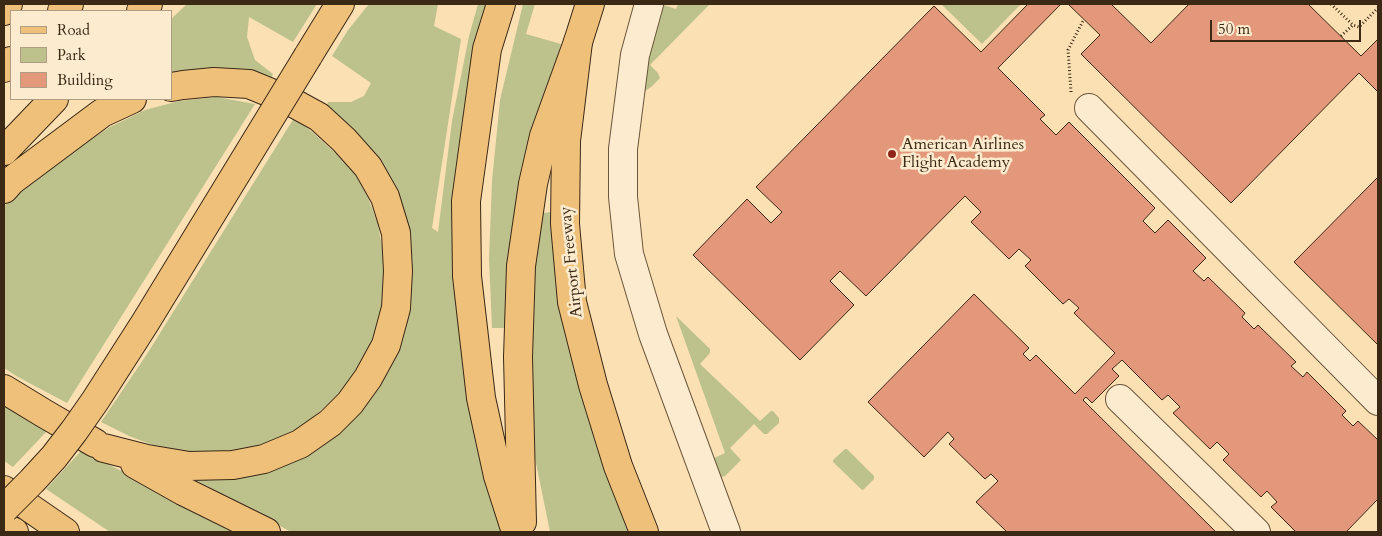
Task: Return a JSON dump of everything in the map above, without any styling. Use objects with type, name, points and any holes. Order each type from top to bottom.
[{"type":"main road","points":[[4,11],[8,4]]},
{"type":"main road","points":[[501,4],[487,49],[466,201],[467,276],[481,398],[498,476],[516,532]]},
{"type":"main road","points":[[522,532],[518,357],[521,266],[533,184],[544,136],[590,4]]},
{"type":"main road","points":[[4,509],[54,457],[95,401],[150,315],[340,5]]},
{"type":"main road","name":"Airport Freeway","points":[[578,42],[566,141],[565,224],[572,302],[593,385],[618,466],[644,532]]},
{"type":"main road","points":[[104,448],[147,459],[189,466],[233,465],[264,459],[300,444],[330,423],[350,403],[368,378],[386,346],[396,308],[398,271],[396,233],[385,197],[368,167],[344,140],[319,117],[288,100],[249,84],[214,82],[172,87]]},
{"type":"main road","points":[[4,151],[53,100]]},
{"type":"main road","points":[[4,188],[102,112],[130,100]]},
{"type":"main road","points":[[4,389],[104,448],[266,532]]},
{"type":"main road","points":[[4,490],[65,532]]},
{"type":"main road","points":[[4,527],[14,532]]},
{"type":"lane","points":[[649,4],[635,55],[623,150],[623,198],[629,254],[653,334],[726,532]]},
{"type":"lane","points":[[1089,108],[1378,401]]},
{"type":"lane","points":[[1120,399],[1256,532]]},
{"type":"path","points":[[1331,4],[1352,25],[1359,27],[1378,8]]},
{"type":"path","points":[[1341,36],[1352,25]]},
{"type":"green space","points":[[187,4],[317,4],[293,42],[249,17],[247,37],[255,60],[273,74],[270,82],[172,76],[172,18]]},
{"type":"green space","points":[[369,4],[438,4],[434,26],[461,39],[432,228],[438,232],[452,121],[469,36],[478,4],[493,4],[455,257],[462,350],[476,445],[501,532],[291,532],[194,479],[342,428],[410,251],[325,111],[328,102],[351,102],[364,96],[371,83],[332,56],[348,30]]},
{"type":"green space","points":[[523,4],[535,4],[526,34],[561,44],[528,168],[507,328],[492,328],[489,259],[492,181],[500,100]]},
{"type":"green space","points":[[661,4],[676,9],[678,4],[710,4],[650,65],[660,78],[645,91],[642,89],[642,76]]},
{"type":"green space","points":[[941,4],[1021,4],[982,44]]},
{"type":"green space","points":[[217,97],[255,104],[67,403],[4,368],[4,206],[52,165],[108,128],[145,110],[179,101]]},
{"type":"green space","points":[[294,118],[351,167],[368,197],[378,225],[385,263],[385,295],[375,336],[361,366],[339,394],[305,425],[276,439],[241,451],[200,454],[166,450],[129,436],[101,422],[147,354]]},
{"type":"green space","points":[[551,212],[563,317],[640,532],[550,532],[535,458],[529,335],[534,268],[543,213]]},
{"type":"green space","points":[[676,316],[710,349],[710,353],[700,364],[760,421],[771,411],[779,418],[779,423],[767,434],[764,434],[754,424],[730,448],[741,460],[725,476],[716,476],[710,460],[725,453]]},
{"type":"green space","points":[[4,404],[47,431],[13,467],[4,461]]},
{"type":"green space","points":[[845,449],[874,476],[874,479],[863,490],[833,462]]},
{"type":"green space","points":[[81,451],[243,532],[110,532],[46,489]]},
{"type":"building","points":[[1028,4],[1061,4],[998,68],[1045,115],[1040,119],[1056,135],[1069,122],[1155,208],[1143,221],[1155,233],[1168,220],[1206,258],[1193,271],[1204,281],[1208,277],[1245,313],[1242,317],[1254,329],[1258,325],[1296,362],[1291,366],[1303,377],[1307,372],[1346,411],[1342,415],[1353,426],[1358,421],[1378,440],[1378,499],[1346,532],[1296,532],[1271,507],[1277,502],[1267,491],[1261,497],[1223,460],[1229,454],[1217,442],[1210,449],[1173,413],[1180,407],[1168,395],[1162,400],[1122,360],[1112,369],[1119,376],[1092,403],[1086,397],[1083,400],[1216,532],[1007,532],[976,502],[998,481],[991,474],[985,479],[949,444],[954,439],[948,432],[924,457],[868,402],[974,294],[1029,348],[1023,354],[1030,361],[1036,355],[1075,394],[1115,353],[1074,313],[1079,308],[1069,299],[1063,304],[1025,266],[1031,260],[1019,249],[1009,259],[971,222],[981,212],[965,196],[866,296],[840,271],[830,281],[854,305],[800,360],[693,255],[747,199],[771,223],[782,212],[756,187],[934,6],[981,52]]},
{"type":"building","points":[[1068,4],[1111,4],[1151,43],[1189,4],[1308,4],[1361,56],[1378,39],[1378,92],[1359,73],[1231,203],[1081,54],[1100,35]]},
{"type":"building","points":[[1378,177],[1378,345],[1294,262]]},
{"type":"place","name":"American Airlines Flight Academy","points":[[892,154]]}]
